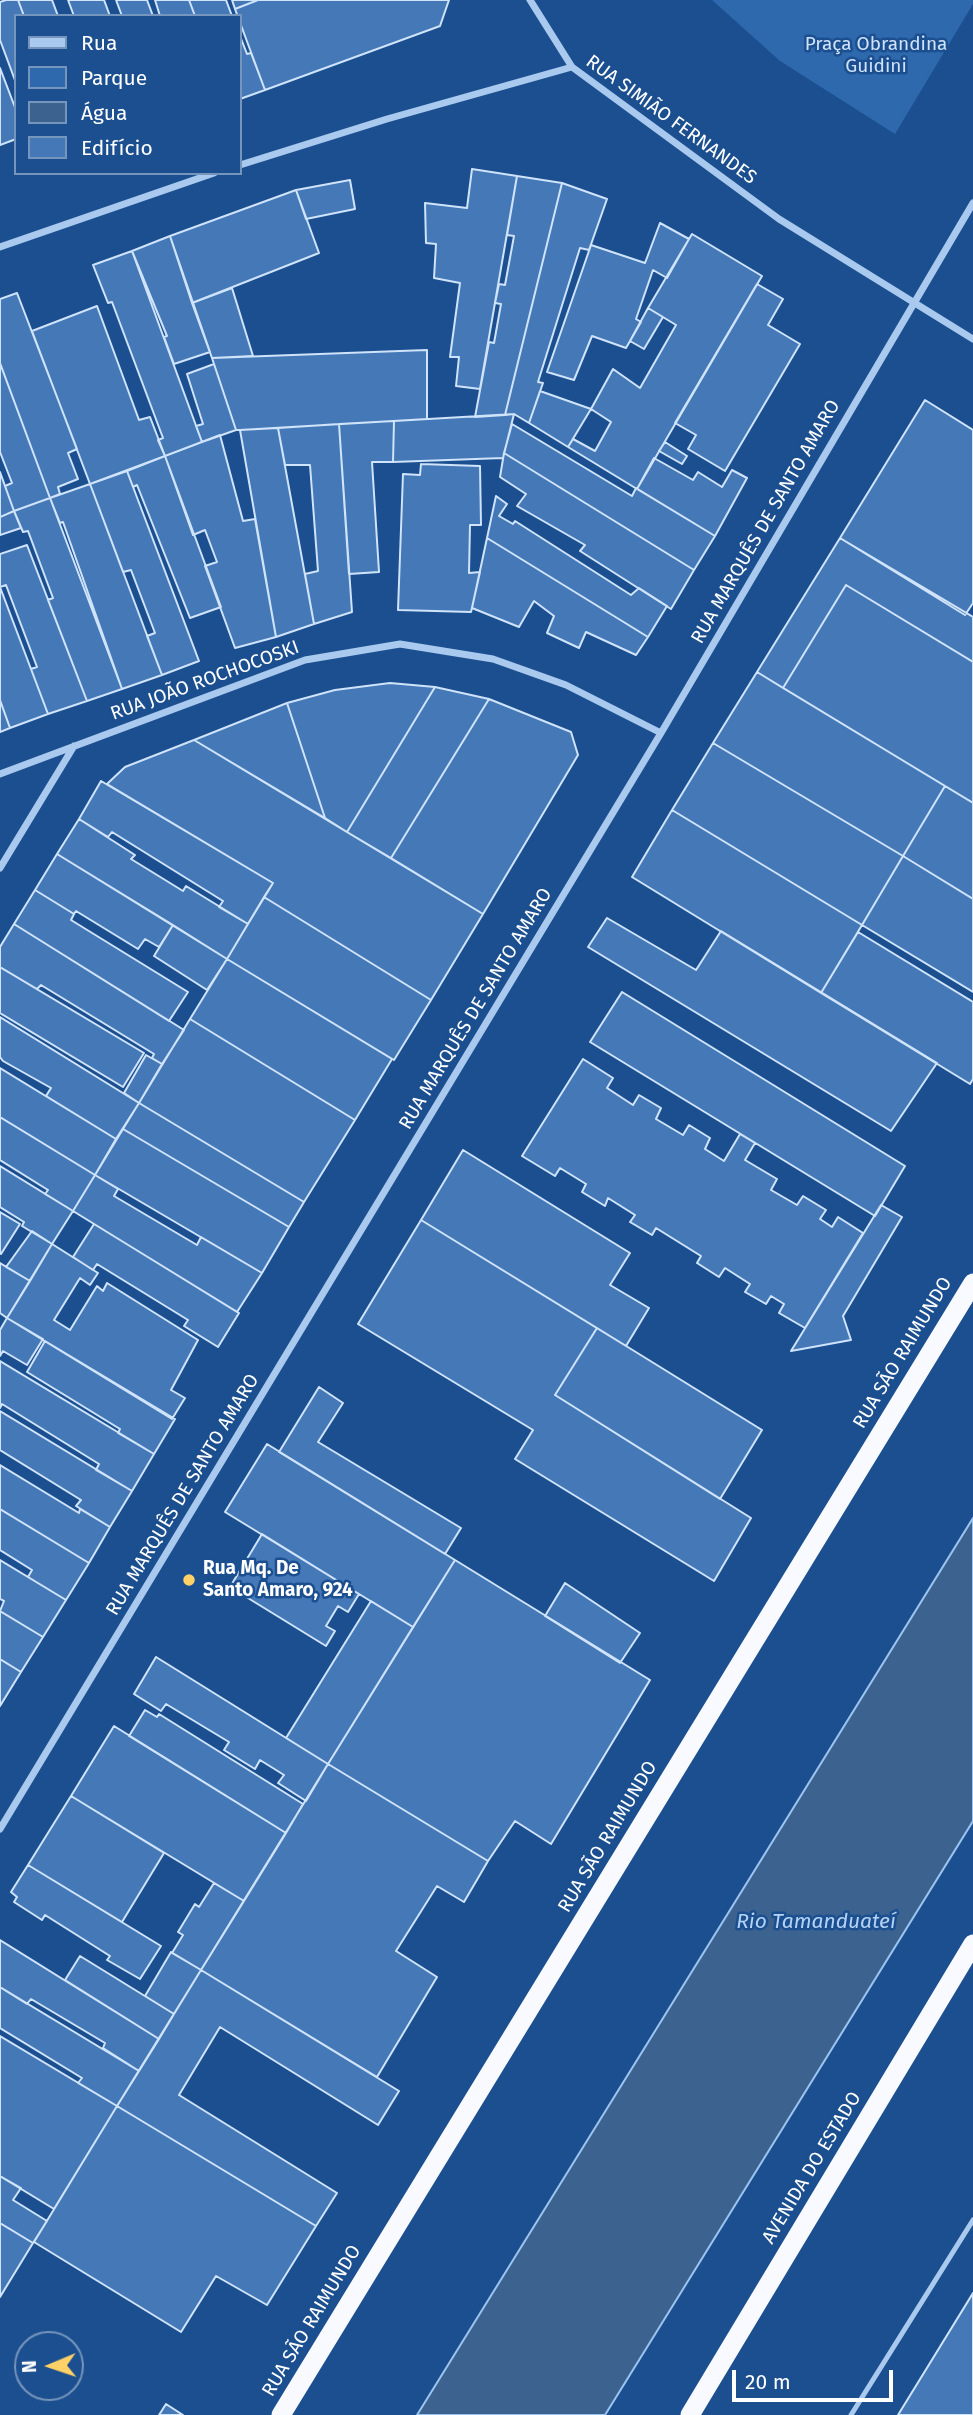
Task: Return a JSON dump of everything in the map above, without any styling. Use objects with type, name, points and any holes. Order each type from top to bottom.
[{"type":"highway","name":"RUA SÃO RAIMUNDO","points":[[281,2415],[973,1283]]},
{"type":"highway","name":"AVENIDA DO ESTADO","points":[[690,2415],[973,1944]]},
{"type":"street","points":[[530,0],[572,67]]},
{"type":"street","name":"RUA SIMIÃO FERNANDES","points":[[242,164],[572,67],[779,219],[973,340]]},
{"type":"street","points":[[0,247],[208,175]]},
{"type":"street","name":"RUA MARQUÊS DE SANTO AMARO","points":[[0,1829],[661,733],[912,302],[973,203]]},
{"type":"street","name":"RUA JOÃO ROCHOCOSKI","points":[[0,774],[305,660],[400,644],[493,659],[566,685],[661,733]]},
{"type":"street","points":[[0,868],[74,746]]},
{"type":"lane","points":[[851,2415],[973,2220]]},
{"type":"green space","name":"Praça Obrandina Guidini","points":[[712,0],[973,0],[973,4],[895,134],[780,61]]},
{"type":"water","name":"Rio Tamanduateí","points":[[973,1518],[973,1821],[605,2415],[417,2415]]},
{"type":"building","points":[[18,0],[23,14],[14,14],[14,78],[0,40],[0,2]]},
{"type":"building","points":[[18,0],[52,0],[57,14],[23,14]]},
{"type":"building","points":[[68,0],[104,0],[109,14],[73,14]]},
{"type":"building","points":[[116,0],[147,0],[152,14],[121,14]]},
{"type":"building","points":[[155,0],[189,0],[194,14],[159,14]]},
{"type":"building","points":[[189,0],[226,0],[231,14],[194,14]]},
{"type":"building","points":[[232,0],[258,0],[235,9]]},
{"type":"building","points":[[258,0],[449,0],[440,26],[265,90],[242,28],[242,14],[237,14],[235,9]]},
{"type":"building","points":[[242,41],[247,54],[251,53],[265,90],[242,98]]},
{"type":"building","points":[[0,68],[14,105],[14,140],[0,145]]},
{"type":"building","points":[[472,169],[517,176],[480,389],[456,386],[459,357],[450,357],[460,283],[434,278],[436,244],[426,243],[425,203],[467,208]]},
{"type":"building","points":[[517,176],[562,183],[505,415],[475,417],[489,342],[494,343],[501,304],[495,303],[499,284],[505,285],[514,236],[507,235]]},
{"type":"building","points":[[350,180],[355,209],[306,219],[296,190]]},
{"type":"building","points":[[562,183],[607,199],[589,250],[580,248],[538,382],[543,383],[529,423],[514,414],[505,415]]},
{"type":"building","points":[[296,190],[319,253],[192,303],[170,236]]},
{"type":"building","points":[[660,223],[689,239],[667,278],[653,270],[636,319],[641,322],[626,348],[592,336],[574,380],[547,372],[591,245],[645,263]]},
{"type":"building","points":[[692,234],[762,276],[637,489],[568,447],[573,439],[595,451],[611,422],[591,409],[613,369],[640,388],[676,325],[648,308]]},
{"type":"building","points":[[170,236],[210,352],[174,364],[164,337],[167,336],[132,251]]},
{"type":"building","points":[[132,251],[202,442],[165,456],[158,440],[163,438],[112,302],[108,303],[93,265]]},
{"type":"building","points":[[757,284],[783,299],[768,325],[800,344],[725,471],[688,449],[696,435],[675,423]]},
{"type":"building","points":[[232,288],[253,356],[212,358],[192,303]]},
{"type":"building","points":[[17,293],[77,449],[68,453],[78,479],[58,487],[60,494],[50,498],[0,363],[0,299]]},
{"type":"building","points":[[97,306],[139,420],[150,417],[165,456],[90,484],[32,331]]},
{"type":"building","points":[[648,308],[663,317],[644,349],[630,341]]},
{"type":"building","points":[[427,350],[427,419],[240,430],[236,430],[212,358]]},
{"type":"building","points":[[0,363],[50,498],[14,511],[5,486],[12,483],[0,452]]},
{"type":"building","points":[[214,364],[236,430],[202,442],[196,426],[203,424],[187,374]]},
{"type":"building","points":[[540,391],[591,409],[568,447],[529,423]]},
{"type":"building","points":[[925,400],[973,430],[973,603],[965,615],[840,538]]},
{"type":"building","points":[[514,414],[503,458],[393,462],[394,421]]},
{"type":"building","points":[[394,421],[393,462],[372,462],[379,572],[349,574],[339,424]]},
{"type":"building","points":[[339,424],[352,612],[314,624],[305,574],[318,571],[310,465],[285,465],[278,428]]},
{"type":"building","points":[[512,424],[632,496],[636,488],[715,536],[694,570],[504,453]]},
{"type":"building","points":[[278,428],[314,624],[276,637],[240,430]]},
{"type":"building","points":[[220,435],[243,521],[255,519],[276,637],[235,648],[205,566],[217,562],[205,530],[193,535],[165,456]]},
{"type":"building","points":[[665,442],[687,456],[682,464],[659,451]]},
{"type":"building","points":[[504,453],[694,570],[671,609],[580,551],[585,545],[517,506],[526,494],[500,477]]},
{"type":"building","points":[[165,456],[221,607],[190,618],[137,485],[133,487],[127,471]]},
{"type":"building","points":[[654,458],[693,480],[698,472],[722,487],[732,470],[747,478],[715,536],[637,489]]},
{"type":"building","points":[[421,464],[480,466],[481,525],[470,525],[469,573],[480,572],[471,612],[398,610],[403,474],[420,475]]},
{"type":"building","points":[[127,471],[199,661],[162,675],[147,636],[155,633],[131,570],[123,572],[90,484]]},
{"type":"building","points":[[0,472],[14,511],[0,517]]},
{"type":"building","points":[[90,484],[162,675],[122,689],[63,522],[60,523],[50,498]]},
{"type":"building","points":[[496,496],[507,504],[499,516],[513,524],[515,521],[631,595],[639,588],[667,606],[648,637],[487,538]]},
{"type":"building","points":[[50,498],[122,689],[87,701],[48,600],[53,598],[28,531],[23,532],[14,511]]},
{"type":"building","points":[[14,511],[21,528],[0,535],[0,517]]},
{"type":"building","points":[[487,538],[648,637],[636,655],[586,632],[579,648],[547,633],[554,616],[534,601],[519,627],[472,608]]},
{"type":"building","points":[[840,538],[973,617],[973,662],[846,585],[783,688],[757,672]]},
{"type":"building","points":[[27,545],[87,701],[48,714],[31,669],[37,667],[6,585],[0,587],[0,554]]},
{"type":"building","points":[[846,585],[973,662],[973,803],[783,688]]},
{"type":"building","points":[[0,587],[48,714],[10,728],[0,700]]},
{"type":"building","points":[[757,672],[945,786],[903,856],[713,743]]},
{"type":"building","points":[[390,683],[435,687],[347,832],[325,818],[287,703],[335,690]]},
{"type":"building","points":[[435,687],[489,699],[391,858],[347,832]]},
{"type":"building","points":[[489,699],[571,732],[578,755],[483,914],[391,858]]},
{"type":"building","points":[[0,700],[10,728],[0,732]]},
{"type":"building","points":[[287,703],[325,818],[194,740]]},
{"type":"building","points":[[194,740],[483,914],[431,1000],[264,897],[273,883],[107,784],[125,767]]},
{"type":"building","points":[[713,743],[903,856],[862,925],[672,810]]},
{"type":"building","points":[[101,781],[273,883],[248,924],[219,907],[223,901],[112,832],[108,837],[79,819]]},
{"type":"building","points":[[945,786],[973,803],[973,899],[903,856]]},
{"type":"building","points":[[672,810],[862,925],[821,993],[632,877]]},
{"type":"building","points":[[79,819],[135,855],[131,859],[183,891],[186,886],[248,924],[227,959],[57,854]]},
{"type":"building","points":[[57,854],[173,925],[159,947],[145,939],[138,949],[76,911],[74,914],[35,890]]},
{"type":"building","points":[[903,856],[973,899],[973,992],[862,925]]},
{"type":"building","points":[[35,890],[74,914],[71,920],[188,992],[169,1021],[14,924]]},
{"type":"building","points":[[264,897],[431,1000],[394,1060],[227,959]]},
{"type":"building","points":[[607,918],[696,970],[721,931],[937,1063],[891,1131],[588,947]]},
{"type":"building","points":[[14,924],[184,1030],[162,1064],[152,1058],[154,1054],[41,985],[37,989],[0,967],[0,947]]},
{"type":"building","points":[[173,925],[227,959],[207,990],[154,956]]},
{"type":"building","points":[[858,932],[973,1002],[973,1079],[970,1084],[821,993]]},
{"type":"building","points":[[227,959],[392,1059],[355,1120],[190,1019]]},
{"type":"building","points":[[0,967],[144,1053],[123,1087],[0,1013]]},
{"type":"building","points":[[622,992],[905,1166],[875,1216],[590,1042]]},
{"type":"building","points":[[0,1017],[139,1103],[116,1139],[46,1096],[51,1088],[3,1061],[0,1057]]},
{"type":"building","points":[[190,1019],[355,1120],[304,1202],[139,1103]]},
{"type":"building","points":[[146,1055],[162,1064],[139,1103],[124,1093]]},
{"type":"building","points":[[583,1059],[613,1078],[607,1088],[633,1105],[639,1095],[661,1108],[656,1119],[683,1135],[689,1125],[710,1138],[705,1149],[724,1161],[740,1134],[755,1143],[745,1160],[777,1179],[771,1190],[797,1205],[803,1196],[826,1210],[820,1219],[832,1227],[838,1217],[863,1233],[805,1328],[779,1313],[784,1304],[771,1296],[766,1304],[745,1292],[750,1284],[725,1268],[719,1277],[697,1263],[701,1256],[656,1228],[652,1235],[630,1222],[635,1215],[608,1198],[605,1206],[582,1192],[586,1184],[560,1168],[555,1176],[522,1156]]},
{"type":"building","points":[[0,1068],[116,1139],[95,1175],[0,1117]]},
{"type":"building","points":[[139,1103],[304,1202],[289,1227],[123,1129]]},
{"type":"building","points":[[0,1117],[95,1175],[73,1211],[45,1194],[48,1190],[0,1160]]},
{"type":"building","points":[[123,1129],[289,1227],[262,1273],[95,1175]]},
{"type":"building","points":[[463,1150],[630,1253],[610,1285],[649,1308],[626,1346],[421,1220]]},
{"type":"building","points":[[0,1166],[73,1211],[52,1244],[22,1226],[24,1222],[0,1207]]},
{"type":"building","points":[[95,1175],[118,1189],[114,1196],[197,1245],[201,1237],[262,1273],[237,1312],[73,1211]]},
{"type":"building","points":[[881,1205],[902,1217],[843,1316],[851,1340],[791,1351]]},
{"type":"building","points":[[0,1212],[20,1224],[1,1254],[0,1253]]},
{"type":"building","points":[[421,1220],[597,1328],[555,1395],[751,1518],[714,1581],[515,1459],[533,1430],[358,1324]]},
{"type":"building","points":[[94,1224],[239,1313],[218,1347],[184,1326],[188,1320],[97,1264],[93,1270],[73,1257]]},
{"type":"building","points":[[32,1231],[52,1244],[30,1281],[6,1267]]},
{"type":"building","points":[[52,1244],[98,1273],[90,1285],[80,1278],[54,1320],[70,1330],[97,1286],[103,1291],[107,1283],[198,1340],[171,1390],[185,1398],[172,1419],[7,1318]]},
{"type":"building","points":[[0,1263],[30,1281],[7,1318],[0,1313]]},
{"type":"building","points":[[7,1318],[43,1339],[27,1365],[3,1351],[0,1356],[0,1330]]},
{"type":"building","points":[[597,1328],[762,1430],[720,1499],[555,1395]]},
{"type":"building","points":[[45,1341],[175,1419],[154,1454],[118,1433],[120,1429],[27,1372]]},
{"type":"building","points":[[0,1361],[154,1454],[132,1491],[96,1470],[99,1464],[2,1404],[0,1408]]},
{"type":"building","points":[[319,1387],[343,1403],[318,1442],[461,1528],[445,1554],[279,1452]]},
{"type":"building","points":[[0,1411],[132,1491],[110,1527],[76,1506],[81,1500],[0,1450]]},
{"type":"building","points":[[267,1444],[455,1560],[413,1627],[225,1512]]},
{"type":"building","points":[[0,1465],[79,1513],[80,1509],[110,1527],[89,1563],[0,1509]]},
{"type":"building","points":[[0,1509],[89,1563],[66,1600],[28,1577],[32,1570],[0,1550]]},
{"type":"building","points":[[262,1534],[359,1594],[348,1612],[338,1606],[326,1626],[335,1631],[326,1646],[230,1587]]},
{"type":"building","points":[[0,1560],[66,1600],[43,1637],[0,1611],[4,1601],[0,1599]]},
{"type":"building","points":[[455,1560],[650,1680],[551,1844],[515,1821],[488,1861],[328,1764]]},
{"type":"building","points":[[565,1583],[640,1633],[620,1663],[545,1616]]},
{"type":"building","points":[[371,1601],[413,1627],[328,1764],[286,1738]]},
{"type":"building","points":[[0,1611],[43,1637],[21,1672],[0,1659]]},
{"type":"building","points":[[156,1657],[328,1764],[306,1801],[278,1783],[284,1775],[260,1760],[255,1769],[224,1750],[229,1742],[166,1704],[161,1711],[134,1694]]},
{"type":"building","points":[[0,1659],[21,1672],[0,1706]]},
{"type":"building","points":[[145,1710],[157,1717],[159,1714],[303,1804],[286,1833],[129,1736]]},
{"type":"building","points":[[114,1726],[286,1833],[244,1901],[71,1796]]},
{"type":"building","points":[[328,1764],[488,1861],[464,1902],[437,1886],[396,1951],[437,1977],[377,2077],[201,1970]]},
{"type":"building","points":[[71,1796],[164,1853],[122,1922],[28,1865]]},
{"type":"building","points":[[28,1865],[161,1946],[140,1979],[107,1960],[110,1956],[45,1915],[42,1920],[14,1902],[17,1897],[11,1892]]},
{"type":"building","points":[[214,1883],[244,1901],[201,1970],[172,1953],[183,1935],[178,1932],[195,1904],[199,1907]]},
{"type":"building","points":[[0,1940],[159,2039],[139,2071],[103,2048],[105,2043],[31,1999],[27,2004],[0,1987]]},
{"type":"building","points":[[171,1952],[201,1970],[174,2014],[145,1996]]},
{"type":"building","points":[[80,1956],[174,2014],[159,2039],[65,1980]]},
{"type":"building","points":[[201,1970],[399,2091],[378,2125],[220,2027],[179,2095],[337,2193],[316,2226],[117,2106]]},
{"type":"building","points":[[0,1987],[139,2071],[117,2106],[78,2083],[82,2078],[0,2028]]},
{"type":"building","points":[[0,2036],[117,2106],[54,2209],[0,2176]]},
{"type":"building","points":[[117,2106],[316,2226],[267,2305],[216,2276],[181,2332],[34,2242]]},
{"type":"building","points":[[0,2176],[21,2188],[13,2200],[47,2221],[33,2243],[0,2223]]},
{"type":"building","points":[[0,2223],[33,2243],[0,2297]]},
{"type":"building","points":[[973,2293],[973,2415],[898,2415]]},
{"type":"building","points":[[166,2404],[183,2415],[159,2415]]},
{"type":"place","name":"Rua Mq. De Santo Amaro, 924","points":[[189,1580]]}]
